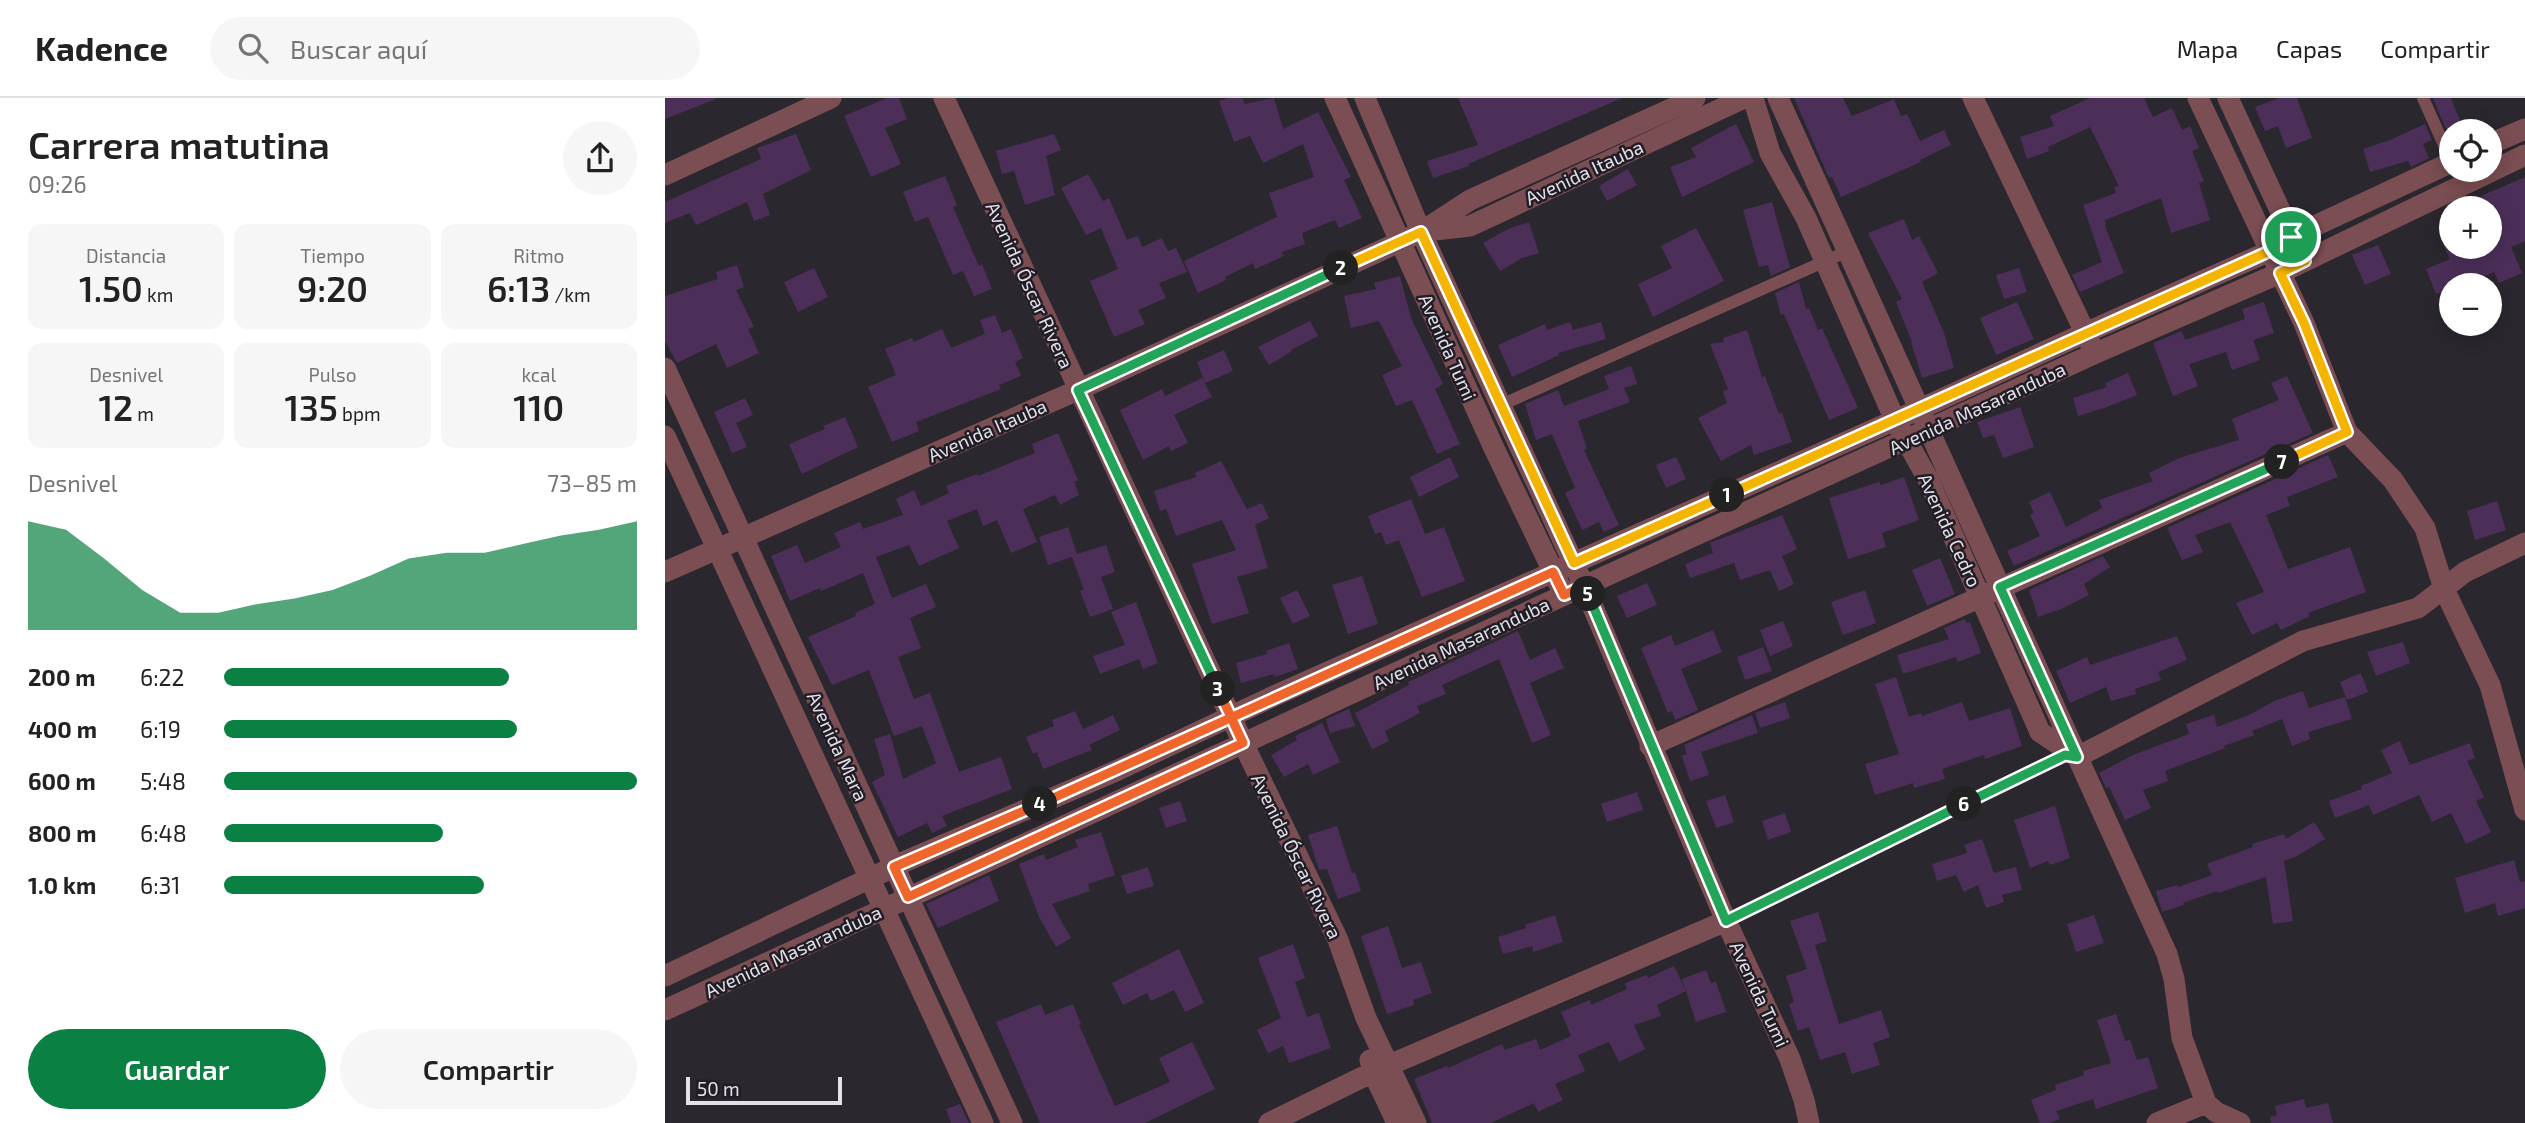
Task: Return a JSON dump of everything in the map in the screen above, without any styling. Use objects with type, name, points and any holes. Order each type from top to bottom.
[{"type":"street","points":[[665,175],[831,98]]},
{"type":"street","name":"Avenida Óscar Rivera","points":[[944,98],[1243,743],[1338,940],[1362,1006],[1364,1039],[1380,1069],[1416,1123]]},
{"type":"street","name":"Avenida Tumi","points":[[1335,98],[1493,446],[1564,595]]},
{"type":"street","name":"Avenida Tumi","points":[[1365,98],[1421,232],[1574,563],[1726,921],[1790,1059],[1809,1123]]},
{"type":"street","name":"Avenida Itauba","points":[[665,572],[1078,390],[1421,232],[1469,200],[1695,98]]},
{"type":"street","name":"Avenida Itauba","points":[[1421,232],[1470,226],[1744,98]]},
{"type":"street","name":"Avenida Cedro","points":[[1753,98],[1770,153],[1806,218],[1895,420],[1928,479],[2040,732],[2077,757]]},
{"type":"street","name":"Avenida Cedro","points":[[1778,98],[2167,954],[2174,979],[2182,1038],[2214,1113]]},
{"type":"street","points":[[1973,98],[2096,353]]},
{"type":"street","points":[[2198,98],[2304,323],[2347,432],[2393,481],[2425,528],[2445,589],[2490,685],[2525,810]]},
{"type":"street","points":[[2228,98],[2291,237],[2305,261]]},
{"type":"street","points":[[2502,139],[2525,129]]},
{"type":"street","name":"Avenida Masaranduba","points":[[2502,163],[2525,155]]},
{"type":"street","points":[[665,976],[894,867],[1118,770],[1553,572],[1920,410],[2085,332],[2270,251],[2291,237],[2439,168]]},
{"type":"street","name":"Avenida Masaranduba","points":[[665,1010],[1564,595],[2096,353],[2280,273],[2449,182]]},
{"type":"street","name":"Avenida Mara","points":[[665,368],[1012,1123]]},
{"type":"street","points":[[1650,746],[2347,432]]},
{"type":"street","name":"Avenida Mara","points":[[665,436],[983,1123]]},
{"type":"street","points":[[2077,757],[2303,641],[2418,608],[2465,572],[2525,543]]},
{"type":"street","points":[[1269,1123],[1380,1069],[1726,921]]},
{"type":"street","name":"Avenida Óscar Rivera","points":[[1380,1069],[1397,1123]]},
{"type":"street","points":[[2157,1123],[2214,1113],[2240,1123]]},
{"type":"lane","points":[[2423,98],[2439,133]]},
{"type":"lane","points":[[1501,405],[1848,251]]},
{"type":"path","points":[[1726,921],[2065,755],[2077,757]]},
{"type":"building","points":[[665,98],[716,98],[716,99],[665,119]]},
{"type":"building","points":[[887,98],[899,98],[907,119],[885,128],[901,164],[871,177],[844,116]]},
{"type":"building","points":[[1242,98],[1245,104],[1274,98],[1283,129],[1318,112],[1351,177],[1344,180],[1362,218],[1339,228],[1335,220],[1302,233],[1305,244],[1282,252],[1284,256],[1255,269],[1253,263],[1198,293],[1184,261],[1277,217],[1269,193],[1314,177],[1303,144],[1263,163],[1250,136],[1234,142],[1219,101]]},
{"type":"building","points":[[1458,98],[1622,98],[1468,164],[1469,166],[1433,178],[1427,161],[1478,145]]},
{"type":"building","points":[[1794,98],[1843,98],[1852,116],[1894,99],[1901,116],[1907,114],[1920,141],[1944,130],[1951,145],[1920,160],[1921,162],[1841,197],[1832,177],[1829,178]]},
{"type":"building","points":[[2090,98],[2144,98],[2153,117],[2172,108],[2182,130],[2190,126],[2199,148],[2192,151],[2204,181],[2199,183],[2210,220],[2171,233],[2161,198],[2105,220],[2124,273],[2080,292],[2072,275],[2102,262],[2083,205],[2116,193],[2114,187],[2119,186],[2090,127],[2048,147],[2049,151],[2027,159],[2020,137],[2054,126],[2050,116]]},
{"type":"building","points":[[2279,98],[2297,98],[2312,138],[2286,148],[2278,126],[2265,131],[2255,107]]},
{"type":"building","points":[[2433,98],[2451,98],[2459,119],[2442,119]]},
{"type":"building","points":[[1736,124],[1754,162],[1682,197],[1670,167],[1696,157],[1691,148]]},
{"type":"building","points":[[2425,124],[2432,140],[2423,144],[2429,158],[2411,167],[2408,161],[2370,172],[2363,149]]},
{"type":"building","points":[[796,134],[811,170],[763,194],[770,215],[754,221],[747,202],[696,225],[690,213],[665,223],[665,202],[761,159],[757,148]]},
{"type":"building","points":[[1054,134],[1061,150],[1046,156],[1055,195],[1025,205],[1014,171],[1002,174],[996,151]]},
{"type":"building","points":[[1628,169],[1637,185],[1607,201],[1599,186]]},
{"type":"building","points":[[1088,174],[1103,201],[1109,198],[1127,240],[1138,236],[1142,247],[1162,238],[1168,251],[1176,248],[1187,272],[1159,283],[1166,298],[1138,310],[1145,324],[1114,337],[1090,281],[1118,269],[1101,228],[1086,235],[1061,188]]},
{"type":"building","points":[[945,176],[957,206],[953,207],[992,289],[974,296],[963,271],[953,275],[928,217],[915,222],[903,192]]},
{"type":"building","points":[[2525,177],[2525,241],[2511,247],[2522,273],[2502,282],[2502,273],[2439,273],[2439,293],[2436,294],[2426,269],[2450,259],[2502,259],[2502,196],[2481,196]]},
{"type":"building","points":[[1772,202],[1790,267],[1771,276],[1768,265],[1759,267],[1743,210]]},
{"type":"building","points":[[1904,219],[1912,240],[1919,236],[1938,273],[1922,282],[1944,333],[1954,368],[1922,378],[1912,342],[1896,302],[1902,299],[1868,233]]},
{"type":"building","points":[[1529,222],[1539,253],[1522,258],[1500,271],[1483,243],[1508,229]]},
{"type":"building","points":[[1696,228],[1724,281],[1653,317],[1638,284],[1672,268],[1661,246]]},
{"type":"building","points":[[2378,245],[2391,274],[2365,285],[2352,255]]},
{"type":"building","points":[[737,265],[744,287],[736,290],[754,327],[748,329],[759,353],[727,368],[716,344],[677,363],[665,341],[665,296],[718,279],[716,272]]},
{"type":"building","points":[[814,268],[828,297],[798,312],[784,282]]},
{"type":"building","points":[[2019,268],[2027,292],[2004,299],[1996,275]]},
{"type":"building","points":[[1400,276],[1411,318],[1443,384],[1435,389],[1460,444],[1437,454],[1412,400],[1396,406],[1382,375],[1402,366],[1379,321],[1351,328],[1344,296],[1376,289],[1374,283]]},
{"type":"building","points":[[1799,282],[1806,309],[1809,308],[1818,330],[1822,328],[1858,408],[1829,420],[1784,314],[1781,315],[1775,293]]},
{"type":"building","points":[[2017,302],[2034,339],[1996,355],[1980,318]]},
{"type":"building","points":[[2264,302],[2274,333],[2253,340],[2260,360],[2232,370],[2226,352],[2189,364],[2198,386],[2173,396],[2153,343],[2182,331],[2185,340],[2245,319],[2242,309]]},
{"type":"building","points":[[995,315],[1002,333],[1011,329],[1023,358],[1015,362],[1021,376],[999,385],[1001,389],[916,422],[919,431],[892,442],[868,387],[896,375],[885,349],[912,338],[914,342],[942,329],[951,348],[985,334],[980,320]]},
{"type":"building","points":[[1310,321],[1318,336],[1269,365],[1258,347]]},
{"type":"building","points":[[1570,322],[1573,330],[1601,322],[1606,339],[1558,353],[1559,355],[1512,377],[1498,345],[1545,324],[1547,330]]},
{"type":"building","points":[[1747,330],[1762,377],[1765,376],[1792,442],[1754,455],[1751,445],[1721,461],[1698,418],[1727,403],[1723,391],[1728,389],[1710,344],[1724,342],[1723,338]]},
{"type":"building","points":[[1224,350],[1233,371],[1205,383],[1197,362]]},
{"type":"building","points":[[1631,366],[1637,384],[1624,388],[1630,402],[1578,421],[1587,449],[1584,450],[1619,525],[1604,532],[1599,522],[1582,530],[1565,493],[1575,488],[1552,434],[1536,440],[1525,404],[1558,390],[1564,406],[1609,389],[1604,376]]},
{"type":"building","points":[[2128,373],[2137,395],[2078,416],[2073,398],[2107,387],[2105,383]]},
{"type":"building","points":[[2287,376],[2313,433],[2014,566],[2007,551],[2040,536],[2030,515],[2034,513],[2029,502],[2050,492],[2066,527],[2102,508],[2099,500],[2153,481],[2149,473],[2179,458],[2239,440],[2232,419],[2279,400],[2271,383]]},
{"type":"building","points":[[1202,378],[1212,397],[1174,415],[1188,443],[1171,451],[1169,446],[1143,460],[1120,410],[1162,389],[1165,396]]},
{"type":"building","points":[[745,398],[753,415],[736,423],[747,447],[732,453],[714,412]]},
{"type":"building","points":[[2020,407],[2034,447],[2003,458],[1994,435],[1983,438],[1977,422]]},
{"type":"building","points":[[845,417],[858,447],[802,474],[789,444],[825,429],[823,426]]},
{"type":"building","points":[[1058,433],[1078,480],[1074,482],[1079,495],[1060,505],[1055,495],[1023,509],[1037,542],[1011,553],[997,520],[983,526],[977,509],[947,521],[959,548],[919,566],[909,545],[876,557],[892,598],[926,584],[936,607],[910,618],[921,648],[898,657],[914,699],[930,693],[959,772],[1001,757],[1012,789],[942,816],[947,826],[932,833],[927,823],[898,837],[872,782],[885,775],[874,739],[890,734],[903,779],[936,763],[922,726],[894,736],[869,670],[832,685],[808,637],[856,616],[855,613],[875,604],[863,573],[790,601],[771,556],[797,545],[805,563],[841,547],[834,533],[860,522],[863,529],[903,515],[896,499],[914,490],[921,506],[949,493],[946,486],[1035,453],[1032,444]]},
{"type":"building","points":[[2328,455],[2338,477],[2287,497],[2290,506],[2266,515],[2288,569],[2350,547],[2366,592],[2308,613],[2310,616],[2281,630],[2277,623],[2252,635],[2236,603],[2264,592],[2230,522],[2195,535],[2203,552],[2182,560],[2167,528]]},
{"type":"building","points":[[1450,457],[1459,477],[1419,497],[1410,477]]},
{"type":"building","points":[[1676,457],[1686,479],[1666,488],[1656,465]]},
{"type":"building","points":[[1221,461],[1247,509],[1262,503],[1269,518],[1255,525],[1268,568],[1237,577],[1249,613],[1212,624],[1192,564],[1236,550],[1222,520],[1176,536],[1166,509],[1160,511],[1154,491],[1196,477],[1195,473]]},
{"type":"building","points":[[1904,477],[1919,520],[1882,533],[1886,547],[1848,559],[1829,498]]},
{"type":"building","points":[[1411,499],[1425,534],[1444,527],[1465,581],[1422,597],[1399,540],[1386,545],[1381,532],[1375,534],[1368,516]]},
{"type":"building","points":[[2497,501],[2506,530],[2475,540],[2467,511]]},
{"type":"building","points":[[1782,515],[1797,549],[1782,556],[1794,584],[1779,591],[1770,570],[1740,580],[1734,563],[1690,578],[1685,564],[1713,553],[1710,543]]},
{"type":"building","points":[[1068,527],[1077,554],[1106,545],[1115,572],[1101,577],[1113,609],[1090,617],[1080,591],[1084,590],[1072,557],[1048,565],[1039,537]]},
{"type":"building","points":[[2103,556],[2110,567],[2084,584],[2089,595],[2038,617],[2029,590]]},
{"type":"building","points":[[1940,558],[1955,594],[1927,606],[1912,570]]},
{"type":"building","points":[[1362,576],[1378,624],[1348,634],[1332,585]]},
{"type":"building","points":[[1647,583],[1657,605],[1627,618],[1617,596]]},
{"type":"building","points":[[1297,590],[1310,616],[1293,624],[1280,598]]},
{"type":"building","points":[[1865,590],[1876,623],[1843,635],[1831,602]]},
{"type":"building","points":[[1136,602],[1158,663],[1143,669],[1139,659],[1100,674],[1093,656],[1125,645],[1111,612]]},
{"type":"building","points":[[1965,619],[1966,623],[1970,622],[1981,653],[1958,662],[1956,657],[1903,674],[1897,655],[1949,639],[1944,628]]},
{"type":"building","points":[[1783,621],[1793,646],[1770,656],[1760,630]]},
{"type":"building","points":[[1713,630],[1722,652],[1681,669],[1698,710],[1675,720],[1672,711],[1668,713],[1641,648],[1671,635],[1675,646]]},
{"type":"building","points":[[1518,631],[1530,660],[1555,648],[1564,668],[1530,683],[1551,735],[1532,743],[1499,659],[1442,685],[1446,694],[1417,706],[1420,713],[1385,731],[1389,741],[1372,749],[1355,713],[1409,685],[1408,682]]},
{"type":"building","points":[[2177,636],[2187,660],[2158,672],[2161,680],[2135,689],[2136,694],[2111,701],[2106,687],[2070,703],[2056,671],[2087,657],[2090,665]]},
{"type":"building","points":[[2403,642],[2410,663],[2376,676],[2367,652]]},
{"type":"building","points":[[1289,643],[1298,669],[1275,677],[1274,674],[1241,683],[1236,663],[1267,654],[1266,651]]},
{"type":"building","points":[[1763,647],[1772,671],[1745,680],[1737,657]]},
{"type":"building","points":[[2361,673],[2368,692],[2347,700],[2340,682]]},
{"type":"building","points":[[1896,677],[1909,717],[1921,713],[1922,716],[1962,702],[1969,721],[2010,708],[2022,746],[1985,759],[1984,755],[1942,769],[1945,779],[1914,788],[1913,783],[1875,795],[1865,764],[1899,754],[1875,684]]},
{"type":"building","points":[[2303,691],[2309,708],[2345,697],[2352,719],[2308,732],[2310,739],[2292,746],[2282,719],[2252,731],[2254,735],[2165,771],[2168,781],[2143,790],[2151,808],[2125,820],[2099,773],[2133,755],[2189,734],[2186,724],[2214,715],[2217,727]]},
{"type":"building","points":[[1785,702],[1790,718],[1760,728],[1755,713]]},
{"type":"building","points":[[1349,709],[1355,726],[1330,733],[1326,719]]},
{"type":"building","points":[[1075,711],[1083,729],[1113,715],[1120,730],[1089,745],[1092,750],[1043,769],[1037,752],[1033,754],[1026,737],[1054,726],[1052,720]]},
{"type":"building","points":[[1752,715],[1758,733],[1701,752],[1709,775],[1690,781],[1682,756],[1687,754],[1684,745]]},
{"type":"building","points":[[1322,723],[1340,762],[1313,775],[1308,764],[1284,777],[1271,755],[1297,740],[1295,736]]},
{"type":"building","points":[[2400,741],[2410,765],[2470,743],[2475,758],[2467,761],[2484,797],[2476,801],[2491,832],[2466,844],[2451,813],[2432,822],[2419,795],[2373,815],[2369,805],[2335,818],[2329,801],[2362,789],[2361,786],[2392,773],[2381,750]]},
{"type":"building","points":[[1637,792],[1643,810],[1607,822],[1601,804]]},
{"type":"building","points":[[1725,795],[1734,822],[1716,828],[1706,801]]},
{"type":"building","points":[[1180,801],[1187,821],[1166,828],[1159,808]]},
{"type":"building","points":[[2055,806],[2070,858],[2050,865],[2048,861],[2030,868],[2014,820]]},
{"type":"building","points":[[1785,813],[1791,832],[1768,840],[1762,821]]},
{"type":"building","points":[[2314,822],[2325,839],[2284,861],[2293,921],[2273,924],[2266,877],[2218,893],[2217,891],[2162,912],[2156,891],[2177,885],[2178,887],[2212,875],[2207,864],[2253,847],[2252,844],[2284,834],[2286,839]]},
{"type":"building","points":[[1337,826],[1352,873],[1355,872],[1361,891],[1338,899],[1327,869],[1319,870],[1308,835]]},
{"type":"building","points":[[1101,832],[1115,875],[1088,884],[1090,891],[1052,904],[1071,938],[1056,947],[1039,917],[1019,864],[1044,854],[1046,860],[1078,847],[1075,840]]},
{"type":"building","points":[[1982,839],[1994,873],[2016,867],[2022,890],[2002,895],[2004,902],[1986,908],[1978,885],[1964,892],[1956,875],[1937,881],[1932,864],[1967,853],[1964,845]]},
{"type":"building","points":[[2514,860],[2520,882],[2525,881],[2525,908],[2498,916],[2495,903],[2465,913],[2455,878]]},
{"type":"building","points":[[1148,867],[1154,886],[1127,894],[1121,876]]},
{"type":"building","points":[[989,875],[999,901],[938,928],[926,904]]},
{"type":"building","points":[[1818,912],[1827,941],[1815,945],[1839,1024],[1881,1010],[1890,1037],[1873,1043],[1880,1065],[1852,1074],[1845,1052],[1820,1060],[1809,1027],[1798,1031],[1789,1004],[1794,1002],[1786,976],[1807,969],[1790,921]]},
{"type":"building","points":[[1555,915],[1563,942],[1533,952],[1532,946],[1503,954],[1498,937]]},
{"type":"building","points":[[2094,915],[2104,943],[2076,952],[2067,924]]},
{"type":"building","points":[[1388,926],[1402,968],[1421,962],[1432,993],[1413,1000],[1414,1005],[1387,1014],[1361,936]]},
{"type":"building","points":[[1293,944],[1305,978],[1295,982],[1307,1017],[1319,1013],[1331,1048],[1289,1063],[1283,1046],[1268,1053],[1257,1030],[1281,1018],[1258,958]]},
{"type":"building","points":[[1179,949],[1204,1003],[1185,1012],[1174,990],[1151,1001],[1147,993],[1123,1005],[1112,983]]},
{"type":"building","points":[[1674,966],[1686,991],[1657,1005],[1661,1016],[1634,1025],[1645,1049],[1619,1062],[1609,1042],[1578,1055],[1585,1071],[1555,1084],[1563,1100],[1538,1112],[1534,1103],[1491,1123],[1432,1123],[1414,1079],[1447,1066],[1448,1068],[1502,1044],[1505,1050],[1536,1039],[1540,1050],[1571,1036],[1561,1012],[1590,1000],[1591,1005],[1627,989],[1625,983],[1647,975],[1648,978]]},
{"type":"building","points":[[1706,970],[1711,983],[1716,982],[1726,1012],[1696,1022],[1682,979]]},
{"type":"building","points":[[1041,1004],[1045,1015],[1073,1004],[1081,1024],[1079,1025],[1115,1106],[1170,1082],[1159,1058],[1192,1042],[1215,1089],[1145,1123],[1040,1123],[996,1022]]},
{"type":"building","points":[[2116,1014],[2125,1041],[2130,1040],[2137,1060],[2148,1057],[2158,1088],[2096,1109],[2093,1099],[2056,1111],[2060,1119],[2040,1123],[2031,1100],[2056,1090],[2055,1085],[2084,1075],[2083,1071],[2111,1063],[2097,1020]]},
{"type":"building","points":[[2304,1099],[2306,1108],[2328,1103],[2333,1123],[2271,1123],[2270,1117],[2277,1115],[2275,1106]]},
{"type":"building","points":[[960,1104],[969,1123],[951,1123],[946,1109]]},
{"type":"route","points":[[2291,237],[2270,251],[1574,563],[1421,232],[1400,241],[1078,390],[1231,717],[1243,743],[908,897],[894,867],[1118,770],[1231,717],[1274,696],[1553,572],[1564,595],[1584,586],[1726,921],[2065,755],[2077,757],[2000,587],[2347,432],[2304,323],[2280,273],[2305,261],[2291,237]]}]
